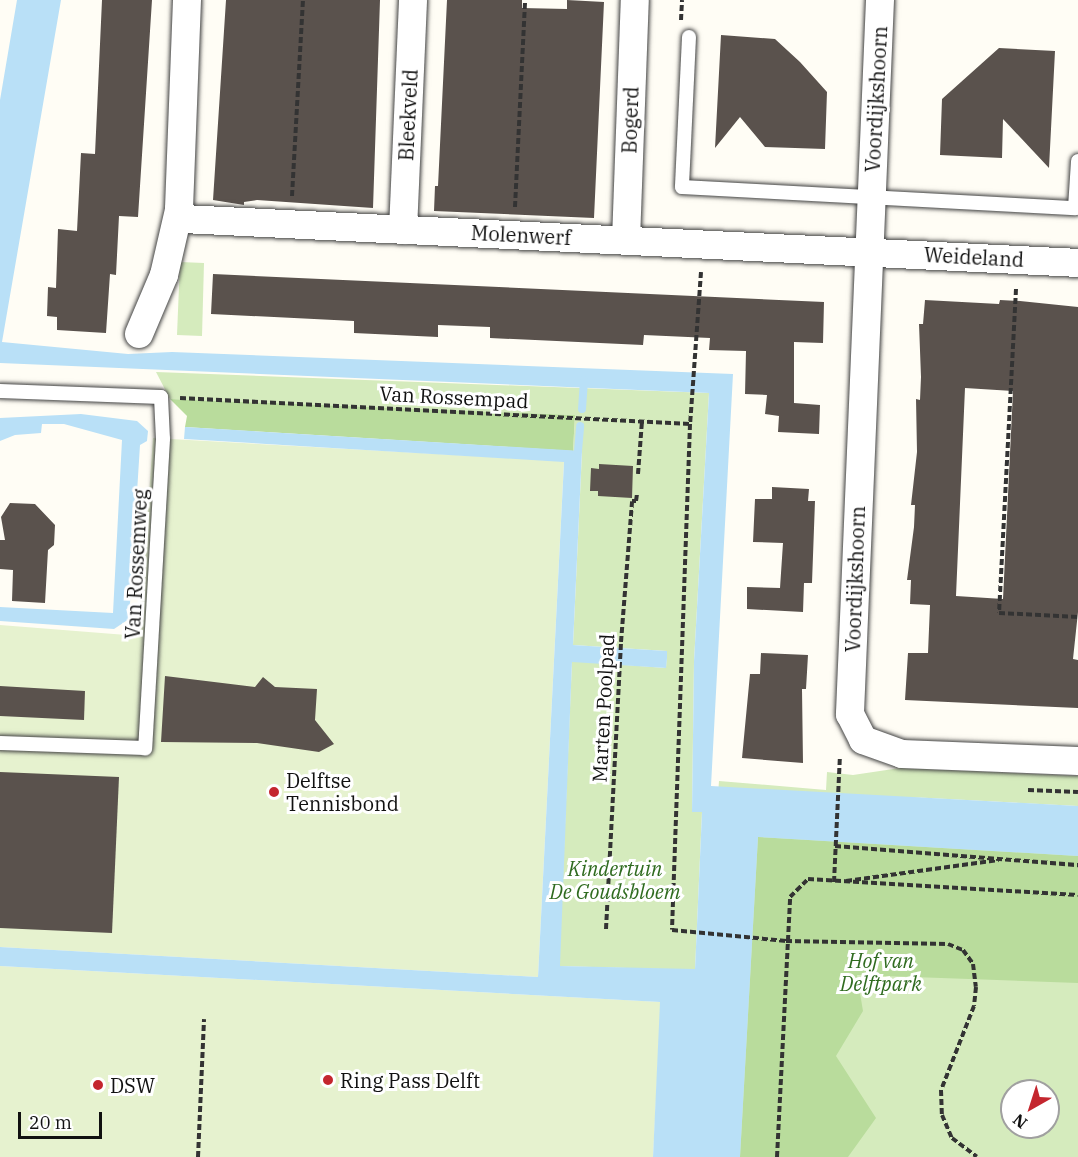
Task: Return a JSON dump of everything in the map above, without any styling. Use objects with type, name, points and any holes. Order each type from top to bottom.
[{"type":"street","points":[[139,334],[164,274],[178,210],[187,0]]},
{"type":"street","name":"Bleekveld","points":[[403,230],[413,0]]},
{"type":"street","name":"Bogerd","points":[[626,240],[635,0]]},
{"type":"street","name":"Voordijkshoorn","points":[[880,0],[850,714],[863,740],[902,754],[1078,761]]},
{"type":"street","name":"Molenwerf","points":[[178,210],[183,219],[291,227],[869,251]]},
{"type":"street","name":"Weideland","points":[[869,251],[1078,263]]},
{"type":"lane","name":"Voordijkshoorn","points":[[689,37],[681,187],[1075,208],[1078,161]]},
{"type":"lane","points":[[0,391],[161,397]]},
{"type":"lane","name":"Van Rossemweg","points":[[0,743],[145,748],[162,439],[161,397]]},
{"type":"path","points":[[291,227],[303,0]]},
{"type":"path","points":[[514,235],[525,0]]},
{"type":"path","points":[[702,244],[690,423],[672,930],[786,941],[948,944],[963,950],[973,964],[976,987],[974,1005],[941,1090],[942,1116],[952,1138],[977,1157]]},
{"type":"path","points":[[1018,259],[999,613],[1078,617]]},
{"type":"path","name":"Van Rossempad","points":[[161,397],[690,423]]},
{"type":"path","points":[[638,474],[642,421]]},
{"type":"path","name":"Marten Poolpad","points":[[606,929],[621,642],[632,501],[636,501],[637,494]]},
{"type":"path","points":[[834,882],[838,784]]},
{"type":"path","points":[[835,846],[1078,865]]},
{"type":"path","points":[[834,882],[919,874],[1005,859]]},
{"type":"path","points":[[777,1157],[790,897],[808,879],[1078,895]]},
{"type":"path","points":[[198,1157],[204,1019]]},
{"type":"green space","points":[[180,262],[204,263],[202,336],[177,335]]},
{"type":"green space","name":"Kindertuin De Goudsbloem","points":[[156,372],[709,393],[694,661],[692,812],[702,812],[695,970],[559,966],[572,661],[666,668],[667,651],[573,645],[582,452],[573,451],[575,415],[170,399]]},
{"type":"green space","points":[[170,399],[575,415],[573,451],[185,427],[187,416]]},
{"type":"green space","name":"Delftse Tennisbond","points":[[153,438],[564,461],[538,977],[0,947],[0,625],[139,636]]},
{"type":"green space","name":"Hof van Delftpark","points":[[900,768],[1078,776],[1078,806],[910,797],[1078,812],[1078,1157],[691,1157],[719,781],[826,790],[827,772],[853,775]]},
{"type":"green space","points":[[758,837],[1078,856],[1078,983],[857,975],[863,1011],[836,1056],[876,1118],[848,1157],[740,1157]]},
{"type":"green space","name":"Ring Pass Delft","points":[[0,966],[661,1002],[653,1157],[0,1157]]},
{"type":"water","points":[[17,0],[61,0],[2,342],[128,354],[172,352],[733,374],[711,786],[1078,806],[1078,856],[758,837],[740,1157],[653,1157],[660,1002],[0,966],[0,947],[538,977],[564,462],[184,439],[185,427],[582,451],[573,645],[667,651],[667,658],[666,668],[572,662],[560,966],[695,969],[702,812],[692,812],[694,661],[709,393],[0,363],[0,100]]},
{"type":"water","points":[[81,414],[137,421],[148,431],[147,441],[140,445],[129,619],[114,629],[0,621],[0,607],[113,613],[122,440],[64,424],[42,424],[41,433],[15,435],[0,441],[0,418]]},
{"type":"building","points":[[102,0],[152,0],[138,217],[119,216],[116,275],[110,274],[106,333],[57,330],[57,317],[47,316],[48,287],[56,288],[58,229],[77,231],[81,153],[95,154]]},
{"type":"building","points":[[226,0],[380,0],[373,208],[257,200],[244,202],[244,205],[213,200]]},
{"type":"building","points":[[447,0],[522,0],[522,8],[567,9],[567,0],[604,2],[594,218],[434,211],[435,186],[438,186]]},
{"type":"building","points":[[721,35],[775,39],[800,62],[827,92],[825,149],[765,147],[740,117],[715,148]]},
{"type":"building","points":[[999,48],[1055,51],[1049,168],[1003,119],[1002,158],[940,155],[942,99]]},
{"type":"building","points":[[213,274],[824,302],[823,343],[794,342],[794,403],[820,405],[819,434],[778,432],[779,416],[765,414],[767,395],[745,394],[746,351],[709,350],[710,338],[644,335],[643,345],[490,338],[490,327],[438,325],[438,337],[354,333],[354,321],[211,314]]},
{"type":"building","points":[[925,300],[999,304],[1000,300],[1078,307],[1078,612],[1073,659],[1078,660],[1078,708],[905,700],[908,653],[928,653],[930,605],[910,604],[911,580],[907,580],[914,527],[915,505],[911,505],[917,452],[916,399],[920,400],[919,324],[923,324]],"holes":[[[965,388],[1013,391],[1003,599],[956,596]]]},
{"type":"building","points":[[599,464],[633,466],[632,498],[598,496],[598,491],[590,491],[591,468],[599,469]]},
{"type":"building","points":[[772,487],[809,489],[808,501],[815,501],[812,583],[804,583],[803,612],[747,609],[747,587],[780,588],[783,543],[753,542],[755,499],[772,499]]},
{"type":"building","points":[[10,503],[35,504],[55,525],[54,545],[48,550],[45,603],[12,601],[13,570],[0,569],[0,540],[5,540],[1,517]]},
{"type":"building","points":[[761,653],[808,655],[806,689],[802,689],[803,763],[742,758],[750,674],[760,674]]},
{"type":"building","points":[[165,676],[255,687],[263,677],[275,687],[317,689],[315,720],[334,744],[319,752],[257,743],[161,742]]},
{"type":"building","points":[[0,686],[85,691],[84,720],[0,716]]},
{"type":"building","points":[[0,772],[119,777],[112,933],[0,928]]},
{"type":"waterway","points":[[582,409],[584,380]]},
{"type":"waterway","points":[[578,451],[580,426]]},
{"type":"place","name":"Delftse Tennisbond","points":[[274,792]]},
{"type":"place","name":"Ring Pass Delft","points":[[328,1080]]},
{"type":"place","name":"DSW","points":[[98,1085]]}]
